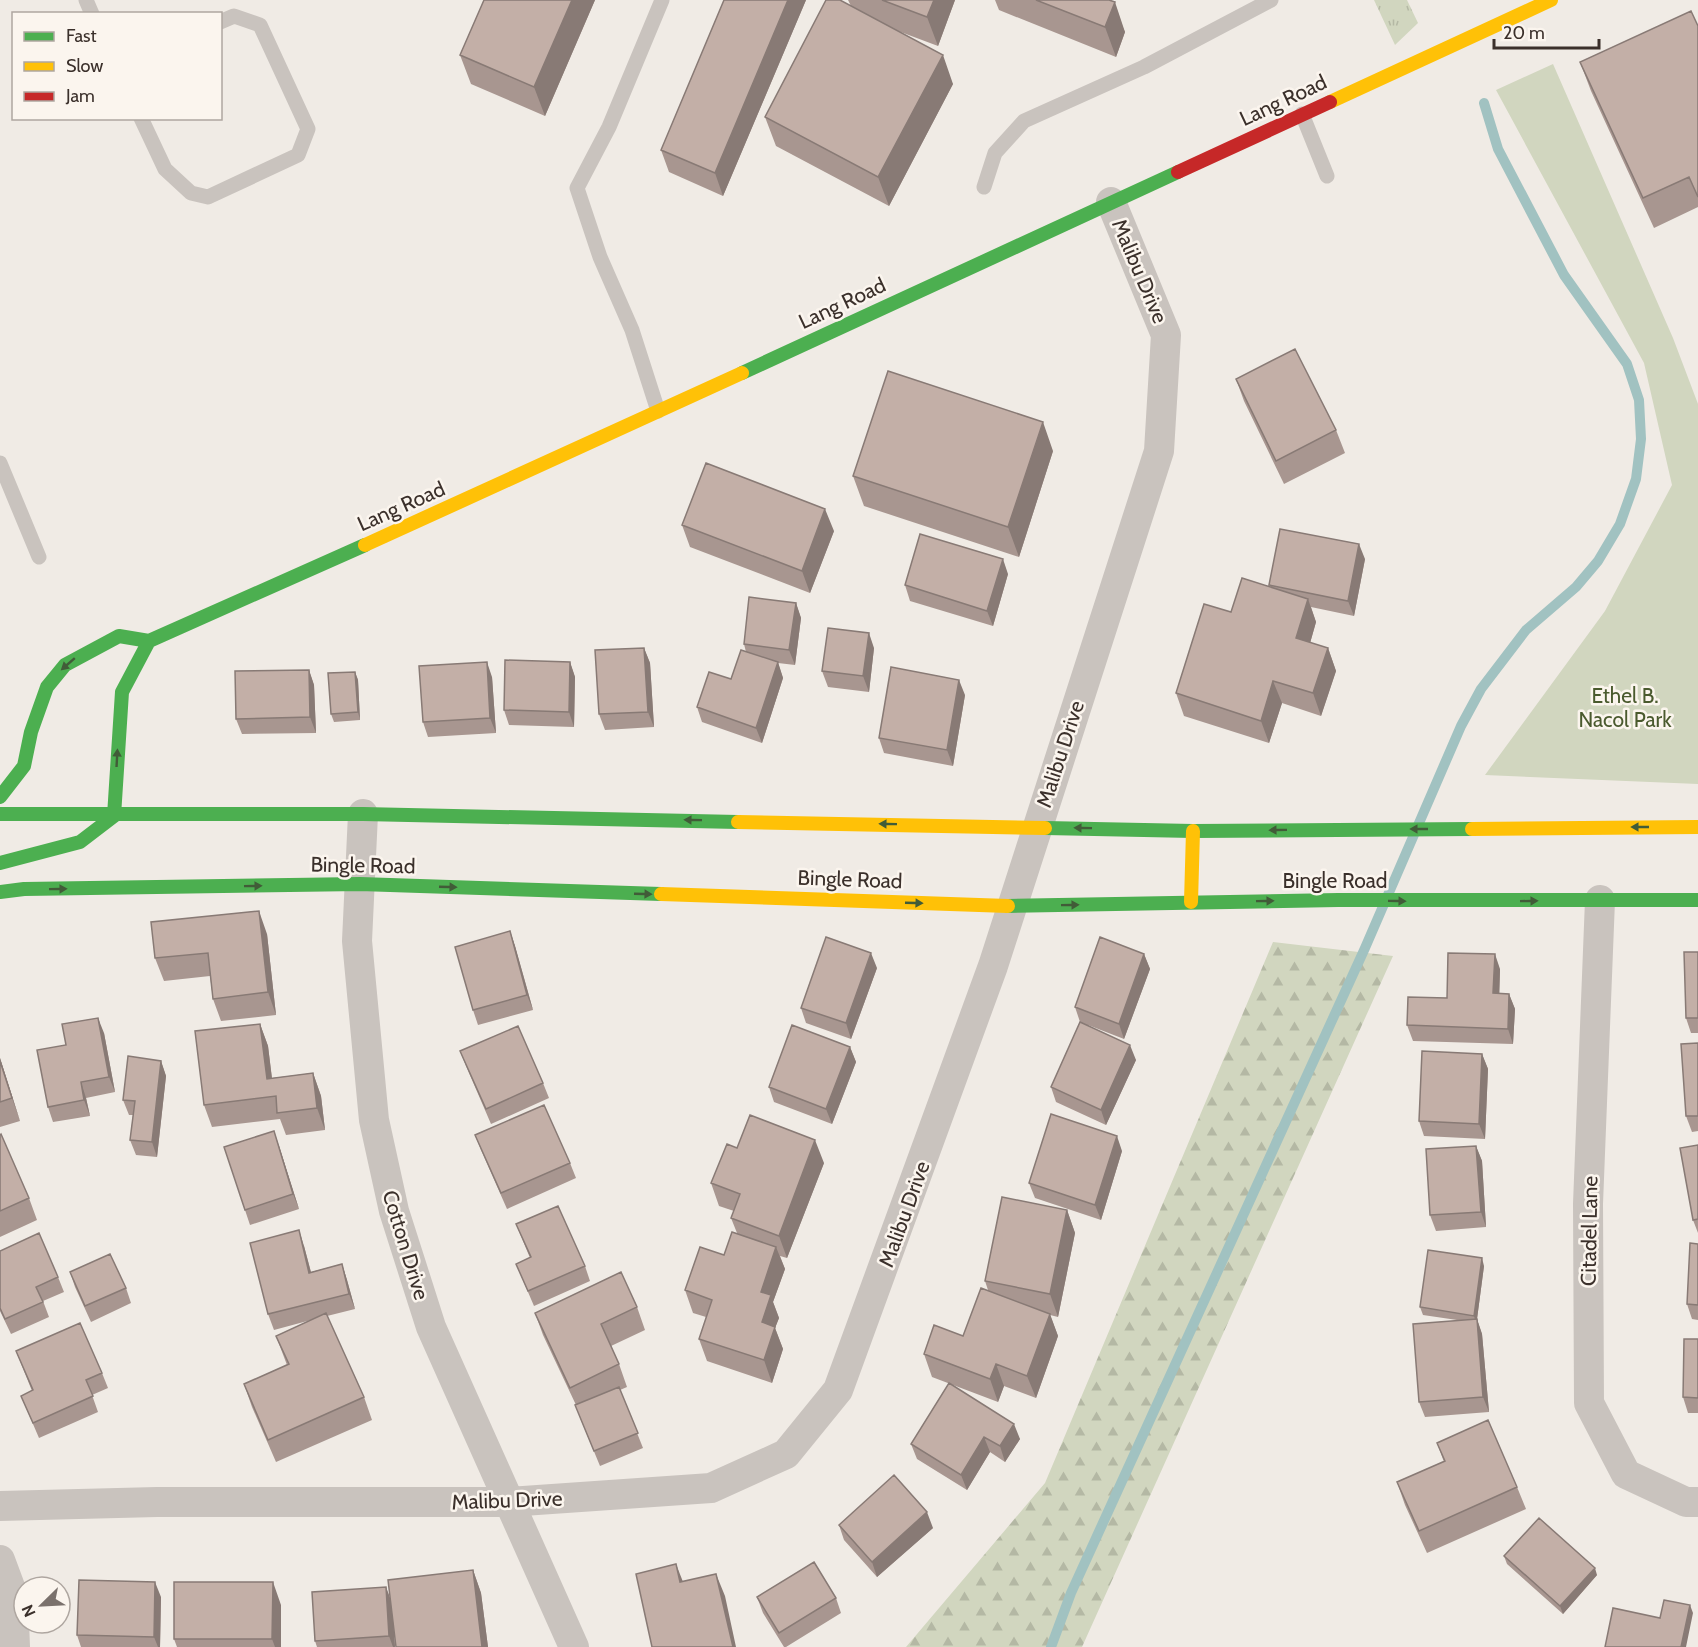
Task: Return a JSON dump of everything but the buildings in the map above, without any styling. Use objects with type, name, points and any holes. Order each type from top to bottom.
[{"type":"main road","name":"Lang Road","points":[[149,641],[658,411],[1551,0]]},
{"type":"main road","points":[[0,797],[24,766],[31,732],[47,687],[65,665],[83,653],[119,636],[149,641],[122,692],[114,816],[80,842],[0,863]]},
{"type":"main road","points":[[0,814],[114,816],[363,814],[1193,831],[1698,827]]},
{"type":"main road","points":[[1191,902],[1193,831]]},
{"type":"main road","name":"Bingle Road","points":[[0,892],[24,889],[360,884],[1011,906],[1338,900],[1471,902],[1698,900]]},
{"type":"street","name":"Malibu Drive","points":[[0,1506],[157,1502],[508,1502],[711,1488],[786,1454],[838,1390],[925,1157],[1011,906],[1159,451],[1166,335],[1110,202]]},
{"type":"street","name":"Cotton Drive","points":[[363,814],[357,942],[374,1120],[394,1211],[431,1326],[574,1647]]},
{"type":"street","name":"Citadel Lane","points":[[1600,900],[1588,1204],[1588,1403],[1626,1474],[1686,1502],[1698,1503]]},
{"type":"street","points":[[0,1560],[13,1595],[15,1647]]},
{"type":"lane","points":[[658,411],[632,330],[600,257],[577,189],[609,127],[662,0]]},
{"type":"lane","points":[[984,187],[995,153],[1023,121],[1144,67],[1271,0]]},
{"type":"lane","points":[[142,120],[165,169],[191,193],[208,197],[298,155],[308,129],[260,25],[234,16],[222,21]]},
{"type":"lane","points":[[1302,114],[1327,176]]},
{"type":"lane","points":[[0,463],[39,557]]},
{"type":"green space","points":[[1374,0],[1407,0],[1418,23],[1395,45]]},
{"type":"green space","name":"Ethel B. Nacol Park","points":[[1553,64],[1673,338],[1698,404],[1698,784],[1485,775],[1605,611],[1672,485],[1644,363],[1496,90]]},
{"type":"green space","points":[[1273,942],[1393,956],[1082,1647],[906,1647],[1045,1483]]},
{"type":"waterway","points":[[1051,1647],[1071,1593],[1365,948],[1461,726],[1481,689],[1526,630],[1576,587],[1598,561],[1620,524],[1636,479],[1641,439],[1639,400],[1627,364],[1564,275],[1498,149],[1484,103]]},
{"type":"traffic: fast","points":[[742,373],[1178,172]]},
{"type":"traffic: fast","points":[[114,816],[122,692],[149,641],[365,545]]},
{"type":"traffic: fast","points":[[0,797],[24,766],[31,732],[47,687],[65,665],[119,636],[149,641]]},
{"type":"traffic: fast","points":[[0,814],[363,814],[738,822]]},
{"type":"traffic: fast","points":[[0,863],[80,842],[114,816]]},
{"type":"traffic: fast","points":[[1045,828],[1193,831],[1472,829]]},
{"type":"traffic: fast","points":[[0,892],[24,889],[360,884],[661,894]]},
{"type":"traffic: fast","points":[[1008,906],[1338,900],[1698,900]]},
{"type":"traffic: slow","points":[[1330,102],[1551,0]]},
{"type":"traffic: slow","points":[[365,545],[742,373]]},
{"type":"traffic: slow","points":[[738,822],[1045,828]]},
{"type":"traffic: slow","points":[[1472,829],[1698,827]]},
{"type":"traffic: slow","points":[[1191,902],[1193,831]]},
{"type":"traffic: slow","points":[[661,894],[1008,906]]},
{"type":"traffic: jam","points":[[1178,172],[1330,102]]}]
